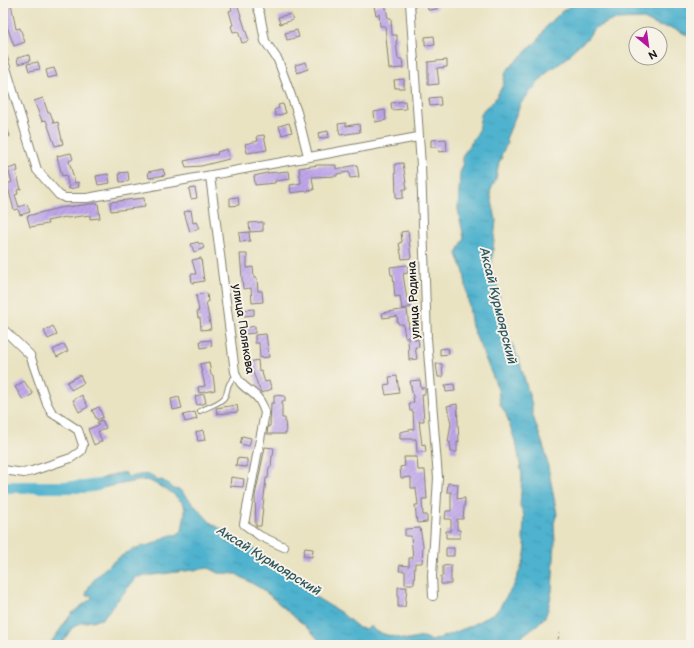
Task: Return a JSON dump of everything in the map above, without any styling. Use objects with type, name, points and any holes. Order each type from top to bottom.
[{"type":"street","points":[[256,3],[260,14],[265,41],[278,60],[298,112],[308,156]]},
{"type":"street","name":"улица Родина","points":[[410,3],[421,166],[427,338],[438,478],[432,576],[433,596]]},
{"type":"street","points":[[3,58],[37,170],[59,195],[65,198],[87,198],[210,176],[308,156],[418,137]]},
{"type":"street","name":"улица Полякова","points":[[210,176],[236,376],[240,384],[256,395],[260,400],[264,413],[244,524],[260,536],[284,547]]},
{"type":"street","points":[[3,470],[24,473],[32,471],[71,458],[81,451],[83,445],[78,430],[52,413],[47,404],[30,355],[5,332]]},
{"type":"lane","points":[[200,410],[223,400],[226,394],[227,386],[236,376]]},
{"type":"path","points":[[556,645],[560,633]]},
{"type":"water","name":"Аксай Курмоярский","points":[[575,3],[691,3],[691,37],[675,29],[668,28],[668,26],[658,26],[644,19],[614,20],[597,27],[592,31],[587,39],[573,50],[569,56],[549,70],[521,103],[506,139],[507,144],[501,155],[502,158],[499,162],[496,178],[490,192],[496,220],[491,270],[499,291],[499,303],[506,330],[519,360],[532,405],[532,413],[545,451],[557,514],[554,523],[555,542],[552,591],[545,617],[510,645],[323,645],[311,631],[262,589],[236,574],[219,573],[209,568],[137,577],[102,619],[80,623],[72,628],[60,645],[49,645],[72,613],[92,598],[91,595],[86,596],[88,589],[92,582],[105,568],[121,556],[134,549],[153,544],[182,531],[185,513],[184,504],[172,493],[152,482],[146,480],[136,481],[82,492],[82,485],[111,475],[122,473],[126,473],[127,477],[143,474],[150,476],[158,481],[162,480],[173,489],[180,490],[211,523],[285,568],[312,595],[340,612],[359,628],[367,629],[370,625],[375,631],[387,635],[408,640],[423,637],[432,641],[471,626],[497,611],[514,585],[524,560],[526,547],[523,540],[524,515],[520,506],[522,475],[517,447],[506,414],[500,404],[498,389],[472,327],[464,272],[457,254],[464,238],[458,209],[460,173],[463,165],[463,155],[478,132],[481,114],[484,109],[494,101],[503,85],[506,71],[538,40],[546,27],[562,11]]},
{"type":"building","points":[[11,3],[16,29],[20,28],[25,42],[14,46],[3,9],[3,5]]},
{"type":"building","points":[[230,3],[237,3],[249,41],[242,43],[238,31],[233,32],[231,26],[233,25],[229,11],[232,10]]},
{"type":"building","points":[[385,3],[388,18],[391,18],[392,35],[397,35],[396,41],[398,59],[402,59],[403,68],[389,69],[385,26],[380,26],[379,14],[376,15],[374,6]]},
{"type":"building","points":[[427,3],[436,3],[437,9],[428,10]]},
{"type":"building","points":[[291,14],[293,20],[280,24],[278,17]]},
{"type":"building","points":[[297,30],[299,37],[287,40],[285,33]]},
{"type":"building","points":[[434,36],[435,45],[425,46],[425,37]]},
{"type":"building","points":[[29,55],[30,61],[18,64],[17,58]]},
{"type":"building","points":[[447,60],[447,67],[437,68],[439,84],[428,85],[428,62]]},
{"type":"building","points":[[38,62],[40,69],[29,71],[27,64]]},
{"type":"building","points":[[306,62],[308,69],[297,73],[295,65]]},
{"type":"building","points":[[54,68],[57,76],[48,78],[46,70]]},
{"type":"building","points":[[404,79],[404,88],[395,88],[394,80]]},
{"type":"building","points":[[440,97],[441,105],[430,106],[429,98]]},
{"type":"building","points":[[43,98],[48,113],[50,112],[54,123],[58,122],[63,144],[55,146],[46,120],[42,121],[34,101]]},
{"type":"building","points":[[405,101],[406,109],[392,110],[391,103]]},
{"type":"building","points":[[283,104],[286,113],[276,116],[274,110],[279,108],[278,105]]},
{"type":"building","points":[[385,110],[386,120],[375,122],[374,112]]},
{"type":"building","points":[[3,118],[10,136],[3,138]]},
{"type":"building","points":[[289,123],[292,132],[282,135],[279,126]]},
{"type":"building","points":[[346,123],[346,126],[359,124],[360,132],[340,135],[338,124]]},
{"type":"building","points":[[328,131],[329,137],[319,139],[318,133]]},
{"type":"building","points":[[264,135],[267,150],[247,153],[245,144],[258,141],[257,136]]},
{"type":"building","points":[[446,139],[447,151],[439,152],[438,147],[431,147],[431,140]]},
{"type":"building","points":[[227,149],[229,159],[201,166],[186,167],[184,161],[218,154],[217,152]]},
{"type":"building","points":[[71,153],[73,159],[69,161],[75,183],[78,182],[79,187],[69,189],[66,175],[62,176],[57,156]]},
{"type":"building","points":[[403,163],[407,189],[403,189],[403,198],[396,199],[395,164]]},
{"type":"building","points":[[318,165],[336,165],[336,169],[357,165],[359,177],[350,178],[349,172],[337,174],[337,176],[312,177],[314,190],[291,193],[290,185],[301,183],[299,168]]},
{"type":"building","points":[[17,166],[18,171],[16,172],[21,189],[17,190],[18,194],[15,195],[19,207],[27,204],[30,212],[20,215],[18,209],[14,210],[7,184],[12,182],[8,169]]},
{"type":"building","points":[[163,169],[165,175],[149,178],[148,172]]},
{"type":"building","points":[[289,171],[290,179],[275,181],[275,183],[255,185],[254,176]]},
{"type":"building","points":[[128,172],[129,181],[120,182],[119,173]]},
{"type":"building","points":[[108,174],[110,183],[98,185],[96,176]]},
{"type":"building","points":[[195,188],[197,198],[191,199],[189,189]]},
{"type":"building","points":[[238,197],[239,205],[230,206],[230,198]]},
{"type":"building","points":[[144,198],[145,207],[111,211],[110,202]]},
{"type":"building","points":[[98,203],[100,218],[90,219],[90,215],[66,217],[47,221],[48,224],[30,227],[27,216],[59,208]]},
{"type":"building","points":[[191,210],[193,223],[196,222],[199,228],[190,232],[184,212]]},
{"type":"building","points":[[263,222],[263,231],[250,232],[249,223]]},
{"type":"building","points":[[408,231],[411,258],[402,259],[399,243],[402,242],[401,232]]},
{"type":"building","points":[[249,232],[250,241],[240,242],[239,233]]},
{"type":"building","points":[[198,242],[199,244],[202,243],[204,248],[194,252],[191,244]]},
{"type":"building","points":[[240,254],[247,254],[247,268],[253,267],[254,278],[257,278],[258,291],[262,291],[263,302],[252,303],[251,288],[243,289]]},
{"type":"building","points":[[201,258],[204,281],[192,283],[191,274],[196,274],[192,260]]},
{"type":"building","points":[[407,265],[408,273],[403,274],[407,300],[410,300],[411,307],[402,309],[400,296],[395,297],[393,275],[391,275],[390,267]]},
{"type":"building","points":[[207,293],[208,302],[206,302],[211,329],[201,330],[200,318],[198,318],[197,311],[199,311],[196,295]]},
{"type":"building","points":[[254,309],[254,315],[244,316],[244,310]]},
{"type":"building","points":[[407,309],[409,328],[414,328],[415,340],[418,339],[419,347],[415,347],[417,359],[409,360],[408,337],[405,337],[403,324],[398,324],[397,316],[383,318],[382,313]]},
{"type":"building","points":[[53,326],[57,335],[48,339],[44,331]]},
{"type":"building","points":[[255,326],[255,333],[245,334],[245,328]]},
{"type":"building","points":[[266,334],[269,357],[260,358],[259,343],[255,343],[255,335]]},
{"type":"building","points":[[211,340],[212,346],[201,348],[200,341]]},
{"type":"building","points":[[64,344],[68,351],[57,357],[53,350]]},
{"type":"building","points":[[448,348],[449,354],[440,355],[440,349]]},
{"type":"building","points":[[258,360],[259,371],[261,370],[265,382],[269,381],[272,389],[261,393],[249,362]]},
{"type":"building","points":[[209,362],[215,390],[199,393],[198,387],[205,386],[200,364]]},
{"type":"building","points":[[436,364],[442,364],[443,377],[438,377]]},
{"type":"building","points":[[80,375],[84,383],[71,390],[67,382]]},
{"type":"building","points":[[397,376],[399,393],[386,395],[384,385],[390,384],[389,377]]},
{"type":"building","points":[[420,380],[421,388],[425,388],[425,394],[422,394],[424,421],[419,421],[422,445],[425,444],[426,452],[417,452],[416,439],[400,439],[400,432],[414,429],[413,411],[410,411],[409,403],[414,402],[410,381]]},
{"type":"building","points":[[24,381],[33,394],[23,400],[15,387]]},
{"type":"building","points":[[454,384],[455,391],[446,392],[445,385]]},
{"type":"building","points":[[204,394],[206,403],[197,405],[195,396]]},
{"type":"building","points":[[82,395],[88,407],[79,412],[73,400]]},
{"type":"building","points":[[274,395],[285,396],[285,401],[282,401],[282,418],[285,418],[286,434],[267,434],[268,426],[270,426],[271,403],[274,403]]},
{"type":"building","points":[[179,397],[182,408],[173,410],[171,399]]},
{"type":"building","points":[[457,404],[459,442],[457,442],[457,452],[451,452],[450,442],[448,442],[451,423],[447,406]]},
{"type":"building","points":[[237,405],[238,412],[217,414],[216,408]]},
{"type":"building","points":[[99,407],[103,417],[97,420],[92,410]]},
{"type":"building","points":[[195,412],[197,419],[185,422],[183,415]]},
{"type":"building","points":[[102,420],[106,428],[98,432],[102,441],[94,445],[88,429],[99,425],[97,422]]},
{"type":"building","points":[[203,430],[205,440],[198,441],[196,432]]},
{"type":"building","points":[[242,436],[251,438],[249,446],[240,444]]},
{"type":"building","points":[[265,447],[274,448],[271,467],[269,467],[268,478],[266,478],[261,526],[256,526],[255,496]]},
{"type":"building","points":[[404,457],[417,457],[418,470],[425,470],[427,499],[422,499],[423,515],[427,515],[427,522],[417,523],[415,505],[418,505],[416,488],[411,488],[411,477],[401,478],[400,467],[405,466]]},
{"type":"building","points":[[237,458],[247,459],[247,467],[236,466]]},
{"type":"building","points":[[231,477],[244,479],[243,487],[230,486]]},
{"type":"building","points":[[448,483],[458,484],[457,499],[465,498],[463,519],[457,519],[457,530],[460,530],[460,538],[446,538],[446,531],[451,531],[451,519],[445,519],[446,511],[451,511],[451,492],[447,492]]},
{"type":"building","points":[[420,528],[423,545],[422,563],[415,563],[414,584],[405,584],[405,571],[399,571],[400,565],[409,566],[409,558],[413,558],[411,536],[405,536],[405,529]]},
{"type":"building","points":[[305,548],[313,549],[312,557],[303,556]]},
{"type":"building","points":[[446,548],[454,548],[454,556],[446,556]]},
{"type":"building","points":[[451,565],[451,584],[441,584],[443,566]]},
{"type":"building","points":[[398,587],[407,587],[405,607],[398,607]]},
{"type":"waterway","points":[[3,487],[85,487],[98,485]]}]
